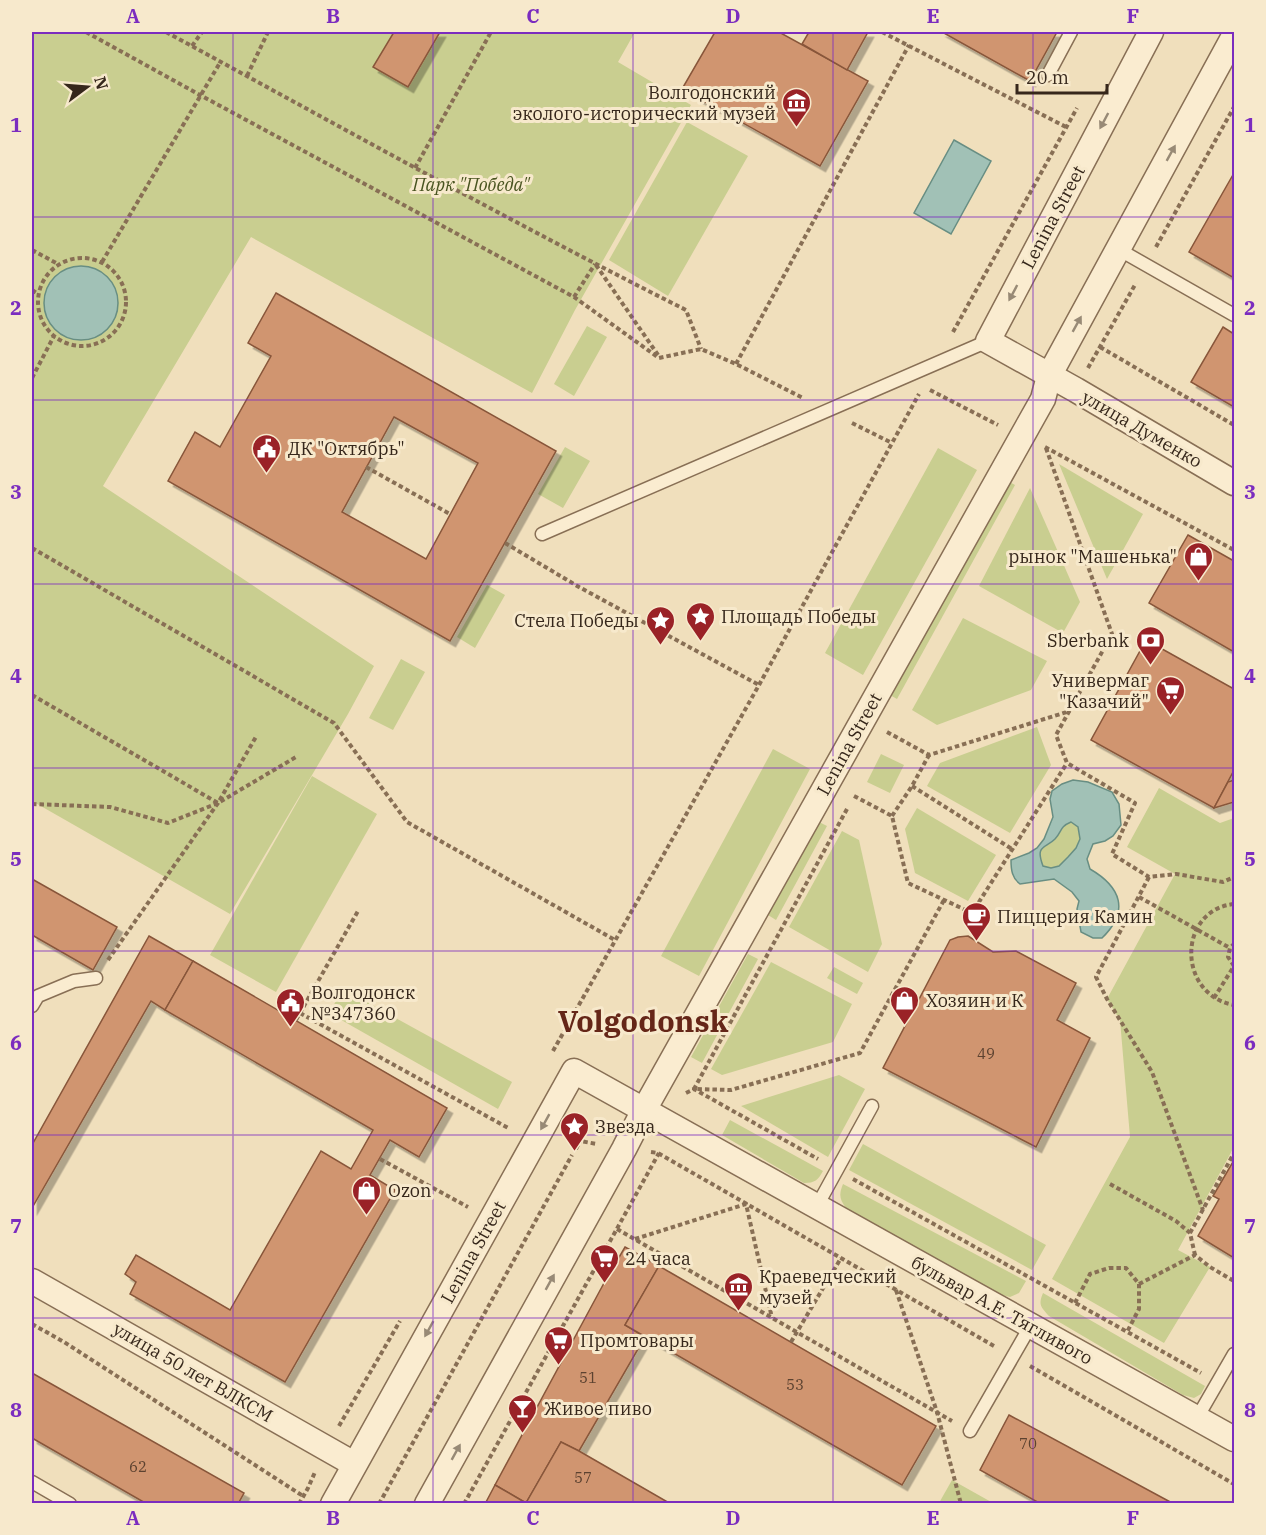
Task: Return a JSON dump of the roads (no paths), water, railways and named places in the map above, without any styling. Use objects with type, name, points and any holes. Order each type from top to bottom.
[{"type":"street","name":"Lenina Street","points":[[988,341],[1151,32]]},
{"type":"street","name":"Lenina Street","points":[[427,1503],[644,1110],[1022,436],[1042,399],[1049,376],[1234,36]]},
{"type":"street","points":[[988,341],[1049,376]]},
{"type":"street","name":"улица Думенко","points":[[1049,376],[1234,483]]},
{"type":"street","name":"Lenina Street","points":[[333,1503],[574,1071],[644,1110]]},
{"type":"street","name":"бульвар А.Е. Тягливого","points":[[644,1110],[1234,1439]]},
{"type":"street","name":"улица 50 лет ВЛКСМ","points":[[32,1281],[354,1464]]},
{"type":"lane","points":[[1048,75],[1071,32]]},
{"type":"lane","points":[[1118,249],[1234,315]]},
{"type":"lane","points":[[542,534],[988,341]]},
{"type":"lane","points":[[32,1006],[38,996],[74,981],[96,978]]},
{"type":"lane","points":[[817,1206],[872,1106]]},
{"type":"lane","points":[[970,1431],[1031,1325]]},
{"type":"lane","points":[[1197,1418],[1234,1354]]},
{"type":"lane","points":[[32,1482],[70,1503]]},
{"type":"water","points":[[954,140],[991,161],[951,234],[914,213]]},
{"type":"water","points":[[74,266],[88,266],[102,272],[112,282],[118,296],[116,317],[102,334],[88,340],[74,340],[60,334],[50,324],[44,310],[44,296],[50,282],[60,272]]},
{"type":"water","points":[[1073,780],[1088,782],[1112,792],[1119,804],[1121,825],[1113,836],[1093,844],[1087,859],[1090,869],[1109,884],[1118,900],[1119,909],[1116,918],[1102,938],[1093,938],[1081,932],[1077,909],[1079,901],[1072,892],[1054,879],[1020,884],[1012,874],[1011,860],[1037,848],[1044,839],[1053,817],[1050,799],[1052,791]],"holes":[[[1071,822],[1078,827],[1080,839],[1068,857],[1059,866],[1051,868],[1043,866],[1040,854],[1042,848],[1055,839],[1067,824]]]},
{"type":"place","name":"Волгодонский эколого-исторический музей","points":[[797,128]]},
{"type":"place","name":"ДК \"Октябрь\"","points":[[267,474]]},
{"type":"place","name":"рынок \"Машенька\"","points":[[1198,582]]},
{"type":"place","name":"Площадь Победы","points":[[700,642]]},
{"type":"place","name":"Стела Победы","points":[[660,646]]},
{"type":"place","name":"Sberbank","points":[[1150,666]]},
{"type":"place","name":"Универмаг \"Казачий\"","points":[[1170,716]]},
{"type":"place","name":"Пиццерия Камин","points":[[976,942]]},
{"type":"place","name":"Хозяин и К","points":[[905,1026]]},
{"type":"place","name":"Волгодонск №347360","points":[[290,1028]]},
{"type":"place","name":"Звезда","points":[[574,1152]]},
{"type":"place","name":"Ozon","points":[[367,1216]]},
{"type":"place","name":"24 часа","points":[[604,1284]]},
{"type":"place","name":"Краеведческий музей","points":[[738,1312]]},
{"type":"place","name":"Промтовары","points":[[559,1366]]},
{"type":"place","name":"Живое пиво","points":[[523,1434]]},
{"type":"district","name":"Volgodonsk","points":[[643,1020]]},
{"type":"park label","name":"Парк \"Победа\"","points":[[471,184]]}]
